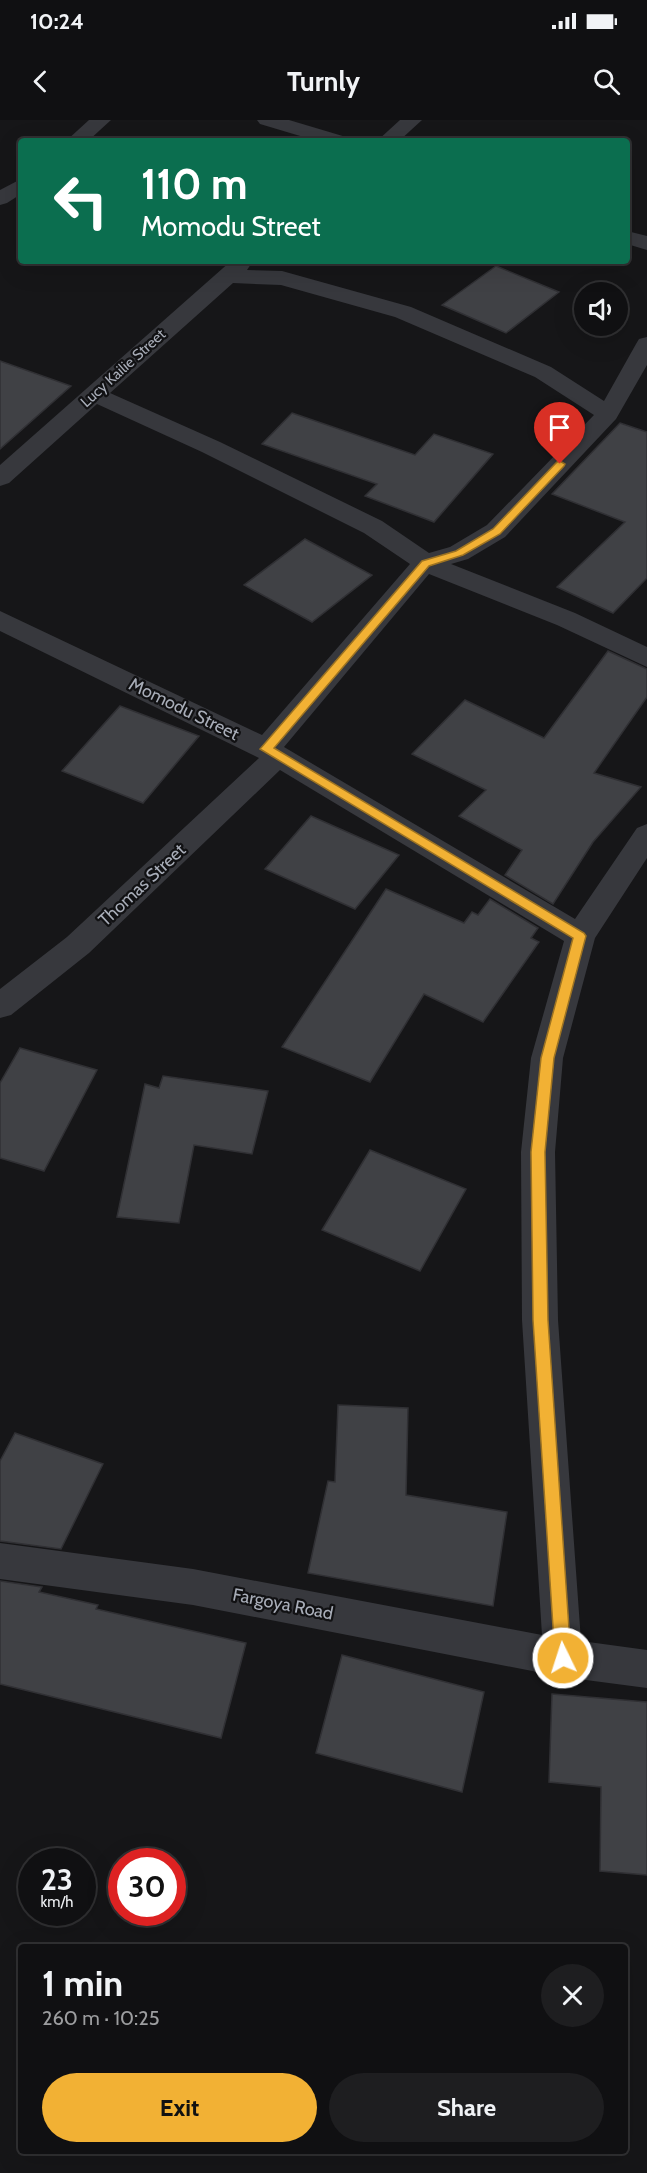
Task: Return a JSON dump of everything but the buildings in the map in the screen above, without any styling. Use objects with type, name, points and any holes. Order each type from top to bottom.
[{"type":"street","points":[[79,138],[101,120]]},
{"type":"street","points":[[267,120],[329,138]]},
{"type":"street","points":[[391,138],[412,120]]},
{"type":"street","points":[[0,199],[18,187]]},
{"type":"street","points":[[630,238],[647,243]]},
{"type":"street","points":[[235,268],[282,278],[403,312],[543,372],[608,414]]},
{"type":"street","name":"Lucy Kailie Street","points":[[1,476],[235,268]]},
{"type":"street","points":[[426,563],[459,553],[496,531],[608,414],[647,344]]},
{"type":"street","points":[[94,394],[211,447],[374,527],[426,563],[566,619],[647,658]]},
{"type":"street","name":"Thomas Street","points":[[0,1006],[78,945],[272,753],[426,563]]},
{"type":"street","name":"Momodu Street","points":[[0,620],[272,753],[580,936]]},
{"type":"street","points":[[563,1658],[540,1320],[538,1152],[547,1058],[580,936],[647,836]]},
{"type":"street","name":"Fargoya Road","points":[[0,1562],[193,1587],[563,1658],[647,1670]]},
{"type":"route","points":[[560,464],[496,531],[459,553],[426,563],[266,749],[580,936],[547,1058],[538,1152],[540,1320],[563,1658]]}]
